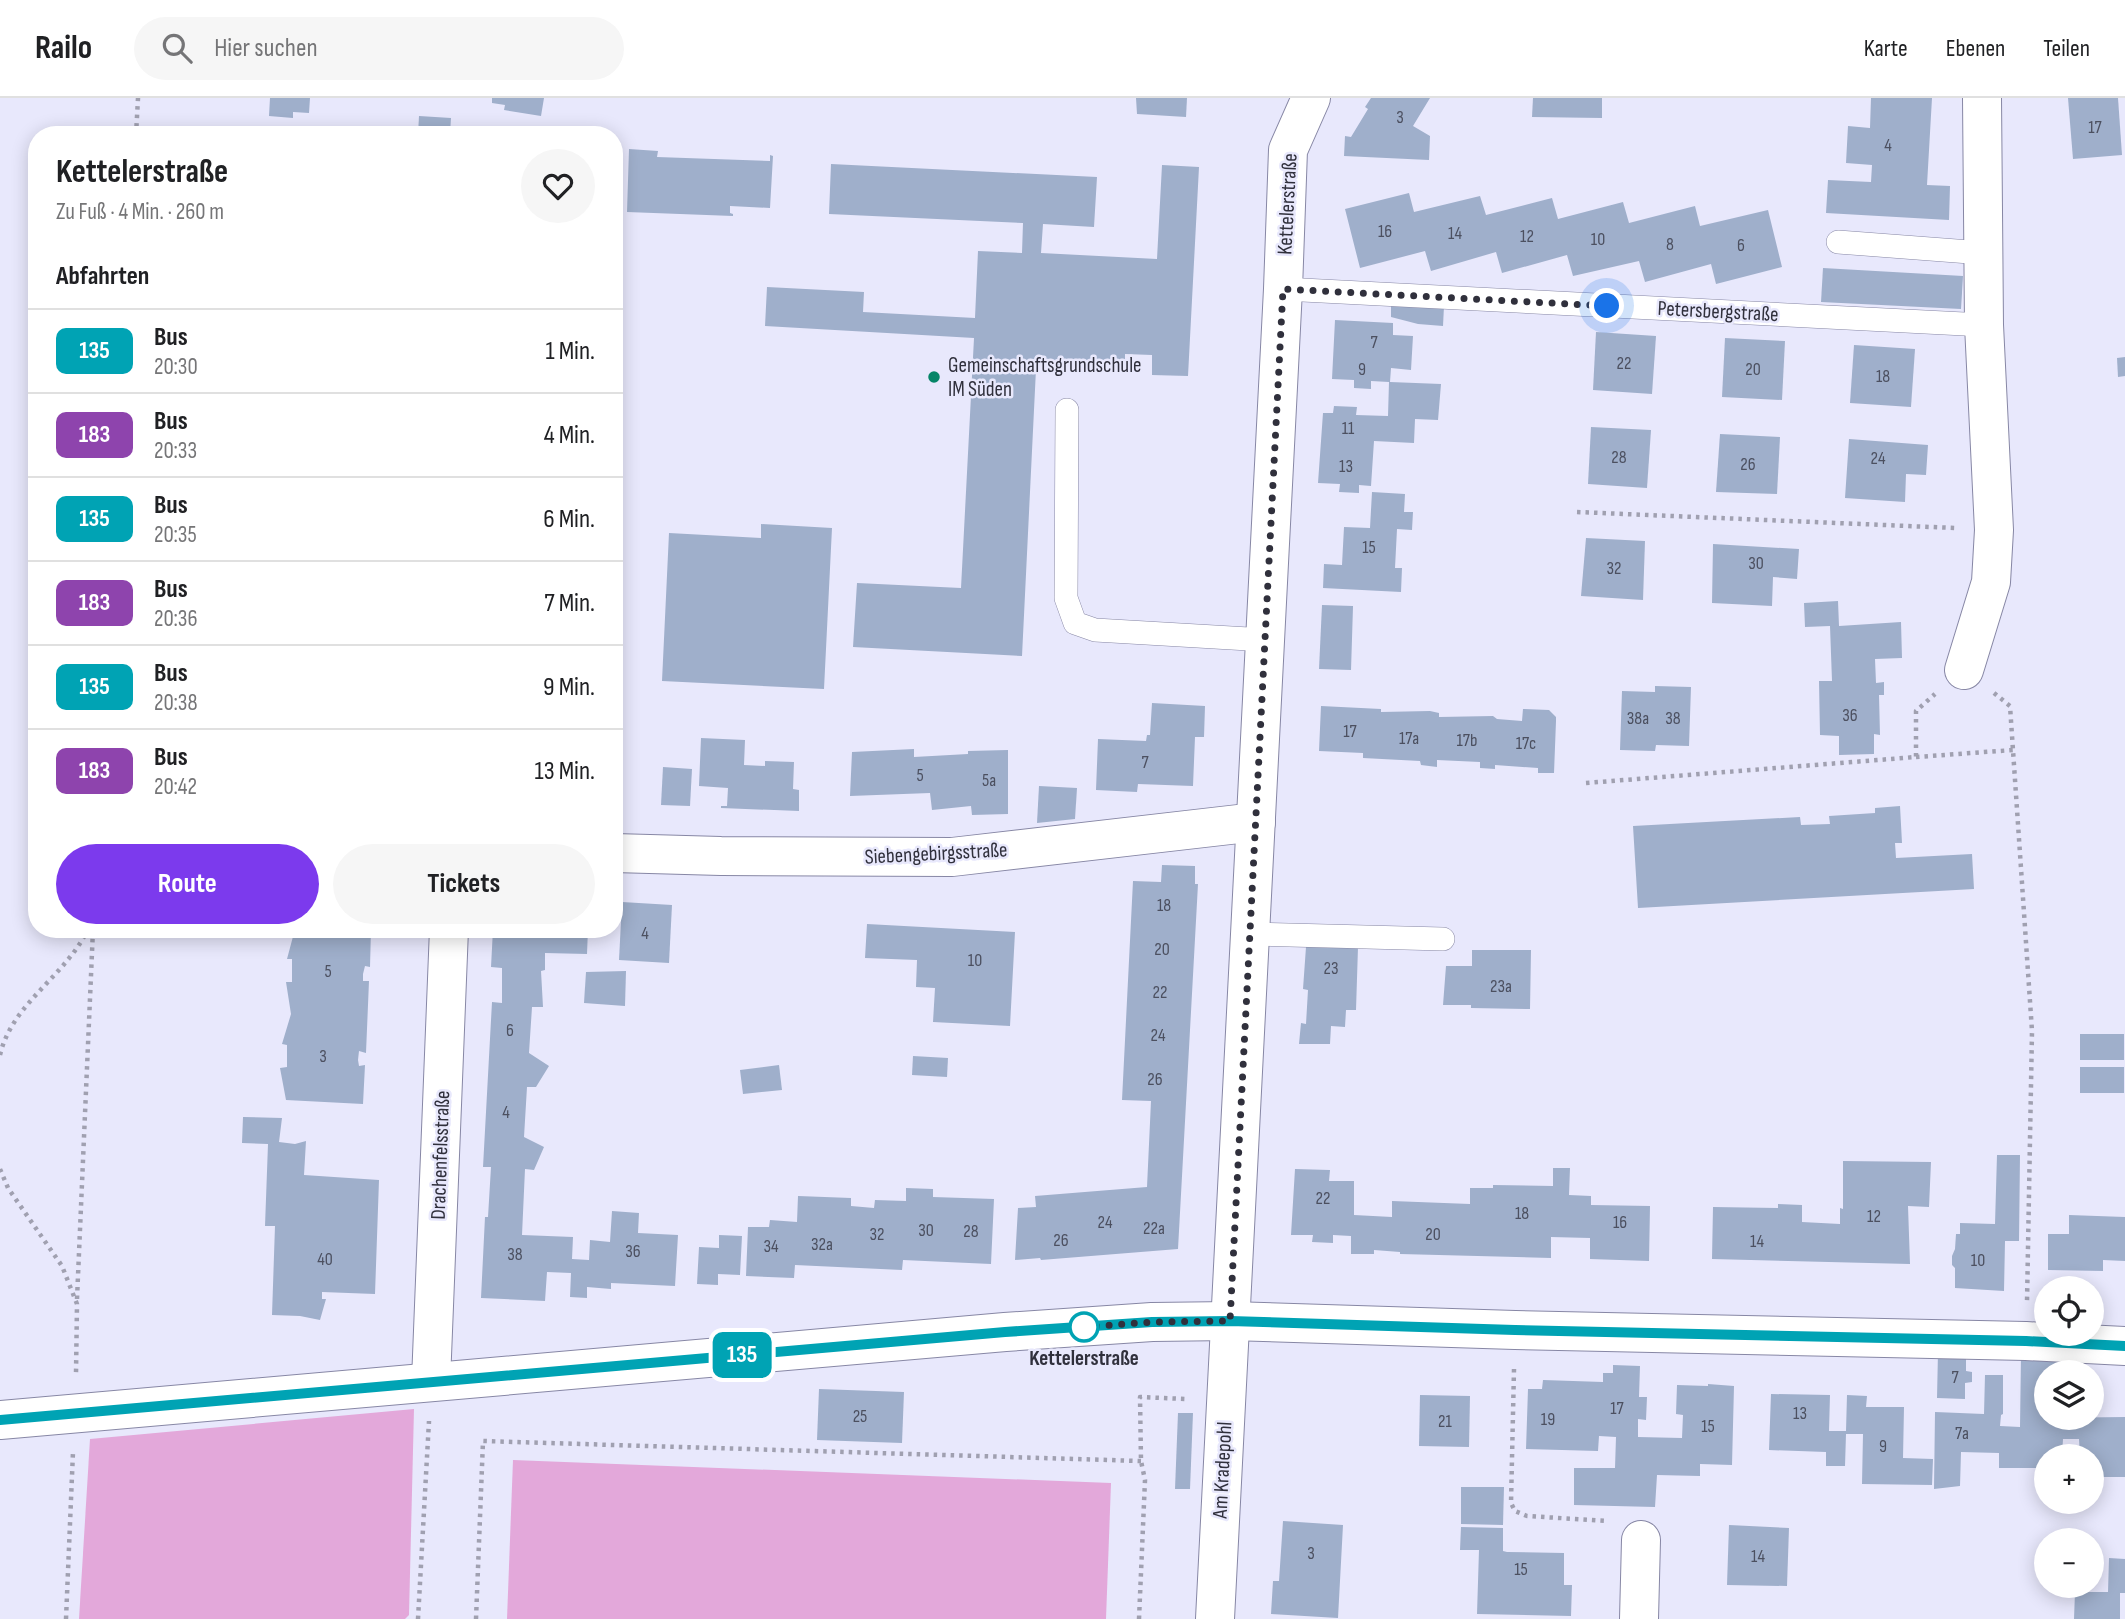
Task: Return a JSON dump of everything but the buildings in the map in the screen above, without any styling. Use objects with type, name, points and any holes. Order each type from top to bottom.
[{"type":"street","name":"Kettelerstraße","points":[[1230,1321],[1266,640],[1288,150],[1311,98]]},
{"type":"street","points":[[1964,670],[1991,582],[1994,530],[1984,325],[1982,98]]},
{"type":"street","name":"Siebengebirgsstraße","points":[[623,853],[952,857],[1256,822]]},
{"type":"street","name":"Drachenfelsstraße","points":[[431,1381],[449,938]]},
{"type":"street","points":[[0,1420],[1005,1332],[1152,1322],[1230,1321],[2026,1341],[2125,1346]]},
{"type":"street","name":"Am Kradepohl","points":[[1215,1619],[1230,1321]]},
{"type":"street","points":[[1639,1619],[1641,1540]]},
{"type":"lane","points":[[1838,242],[1983,253]]},
{"type":"lane","name":"Petersbergstraße","points":[[1283,289],[1984,325]]},
{"type":"lane","points":[[1067,410],[1066,598],[1074,623],[1095,630],[1266,640]]},
{"type":"lane","points":[[1251,934],[1443,939]]},
{"type":"path","points":[[136,126],[138,98]]},
{"type":"path","points":[[1577,512],[1994,530]]},
{"type":"path","points":[[1916,757],[1916,711],[1964,670],[2010,706],[2032,1031],[2026,1341]]},
{"type":"path","points":[[1586,783],[2013,750]]},
{"type":"path","points":[[0,1055],[4,1037],[27,1004],[75,951],[83,938]]},
{"type":"path","points":[[77,1304],[93,938]]},
{"type":"path","points":[[1515,1330],[1511,1503],[1515,1511],[1527,1516],[1631,1522],[1641,1540]]},
{"type":"path","points":[[418,1619],[431,1381]]},
{"type":"path","points":[[1139,1619],[1144,1480],[1140,1397],[1226,1400]]},
{"type":"path","points":[[476,1619],[483,1441],[1141,1461]]},
{"type":"shaded area","points":[[414,1409],[409,1615],[405,1619],[79,1619],[90,1439]]},
{"type":"shaded area","points":[[513,1460],[1111,1483],[1106,1619],[507,1619]]},
{"type":"bus line","name":"135","points":[[0,1420],[1005,1332],[1152,1322],[1230,1321],[2026,1341],[2125,1346]]},
{"type":"place","name":"Gemeinschaftsgrundschule IM Süden","points":[[934,377]]},
{"type":"place","name":"Kettelerstraße","points":[[1084,1327]]},
{"type":"route","points":[[1084,1327],[1152,1322],[1230,1321],[1283,289],[1607,306]]}]
